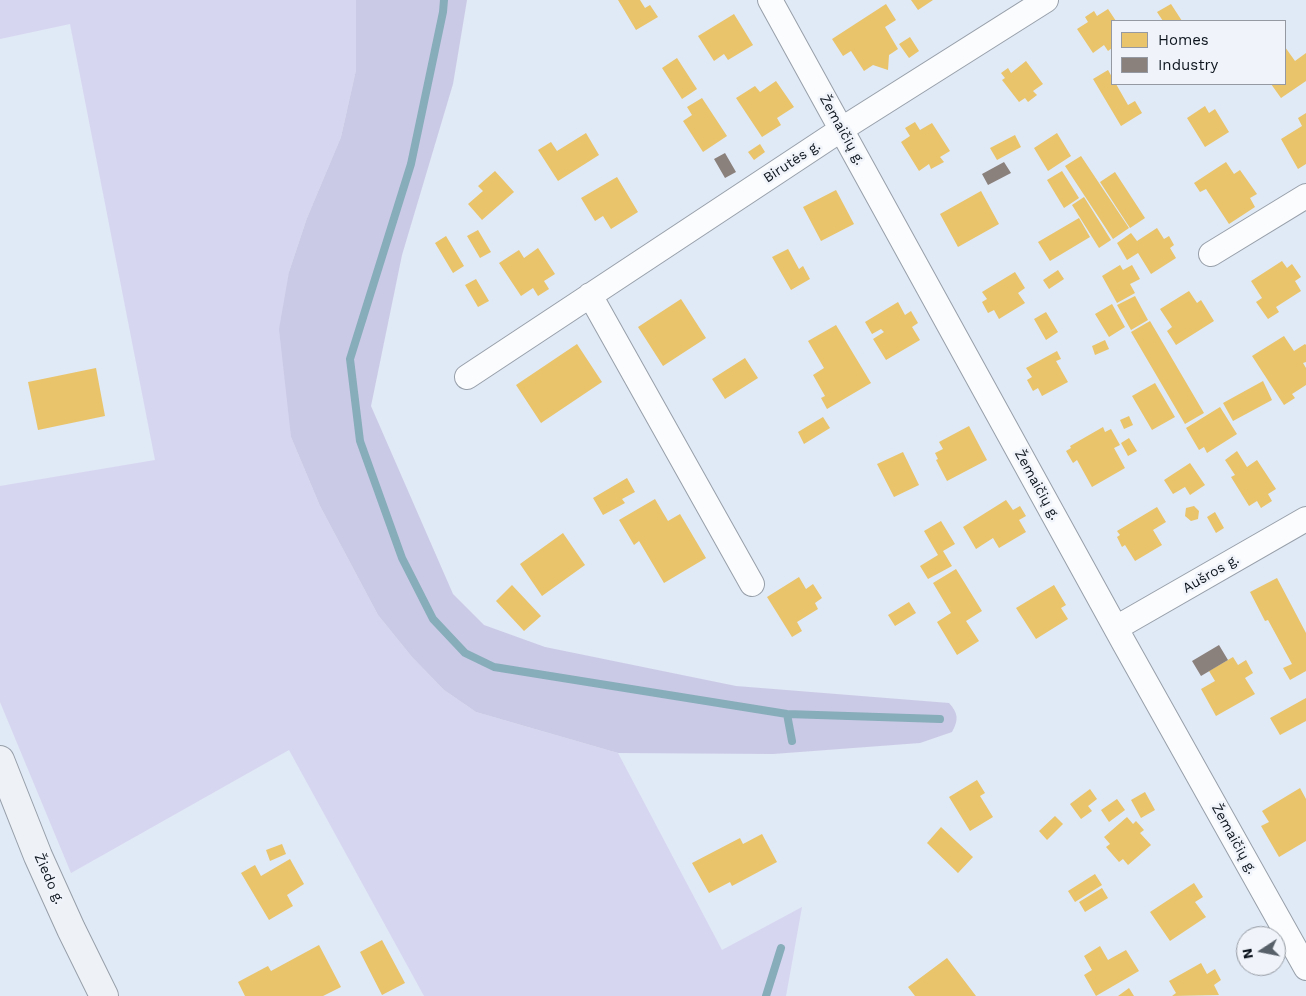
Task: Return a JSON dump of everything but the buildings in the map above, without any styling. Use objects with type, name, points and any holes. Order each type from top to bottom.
[{"type":"street","name":"Žemaičių g.","points":[[770,0],[1116,628],[1306,968]]},
{"type":"street","name":"Birutės g.","points":[[467,377],[842,130],[1046,0]]},
{"type":"street","points":[[1212,254],[1306,196]]},
{"type":"street","points":[[590,295],[752,584]]},
{"type":"street","name":"Aušros g.","points":[[1116,628],[1306,519]]},
{"type":"street","name":"Žiedo g.","points":[[0,760],[38,856],[104,996]]},
{"type":"shaded area","points":[[0,0],[356,0],[356,70],[341,137],[307,218],[289,272],[291,437],[320,506],[378,615],[412,657],[444,690],[476,712],[618,753],[722,950],[802,907],[786,996],[424,996],[289,750],[71,873],[0,702],[0,486],[155,460],[70,24],[0,39]]},
{"type":"shaded area","points":[[356,0],[467,0],[453,84],[402,255],[371,406],[453,594],[484,625],[545,647],[736,686],[949,703],[956,716],[956,723],[952,732],[920,743],[773,754],[618,753],[476,712],[444,690],[412,657],[378,615],[320,506],[291,437],[279,329],[289,272],[307,218],[341,137],[356,70]]},
{"type":"waterway","points":[[444,0],[411,164],[350,359],[360,441],[402,558],[433,619],[465,653],[494,667],[787,714],[940,719]]},
{"type":"waterway","points":[[787,714],[792,741]]},
{"type":"waterway","points":[[766,996],[781,948]]}]
